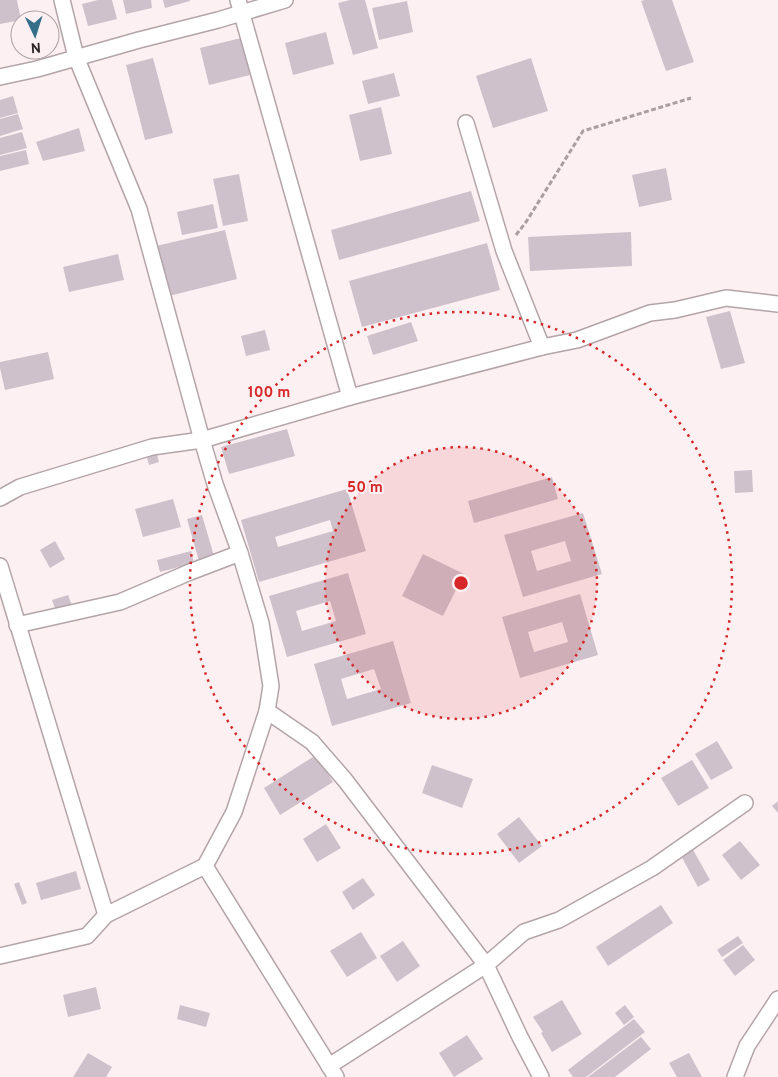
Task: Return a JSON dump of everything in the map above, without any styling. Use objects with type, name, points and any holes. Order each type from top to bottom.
[{"type":"street","points":[[0,956],[87,936],[106,915],[205,866],[234,812],[266,711],[271,686],[261,623],[202,440],[139,209],[76,58],[62,0]]},
{"type":"street","points":[[0,77],[37,69],[139,40],[240,6],[285,0]]},
{"type":"street","points":[[240,6],[350,397]]},
{"type":"street","points":[[466,123],[504,252],[542,347]]},
{"type":"street","points":[[0,498],[20,487],[152,447],[202,440],[350,397],[542,347],[577,340],[650,313],[675,310],[726,298],[778,304]]},
{"type":"street","points":[[17,625],[120,602],[240,553]]},
{"type":"street","points":[[0,566],[106,915]]},
{"type":"street","points":[[266,711],[312,742],[346,780],[486,965],[541,1077]]},
{"type":"street","points":[[205,866],[333,1071],[486,965],[524,932],[559,920],[652,868],[745,803]]},
{"type":"street","points":[[735,1077],[747,1046],[778,999]]},
{"type":"path","points":[[504,252],[526,222],[583,132],[692,98]]},
{"type":"building","points":[[0,0],[17,0],[19,10],[10,10],[10,22],[0,24]]},
{"type":"building","points":[[98,0],[112,0],[117,19],[88,26],[82,4]]},
{"type":"building","points":[[123,0],[151,0],[152,8],[126,14]]},
{"type":"building","points":[[163,0],[190,0],[190,1],[165,8]]},
{"type":"building","points":[[350,0],[365,0],[378,48],[353,55],[338,3]]},
{"type":"building","points":[[672,0],[694,62],[666,71],[641,1]]},
{"type":"building","points":[[407,1],[413,32],[379,40],[372,8]]},
{"type":"building","points":[[326,32],[334,64],[293,75],[285,43]]},
{"type":"building","points":[[241,38],[250,75],[209,85],[200,48]]},
{"type":"building","points":[[153,58],[173,133],[145,140],[126,65]]},
{"type":"building","points":[[531,58],[548,111],[493,128],[476,76]]},
{"type":"building","points":[[394,73],[400,96],[368,104],[362,81]]},
{"type":"building","points":[[13,96],[18,113],[0,118],[0,100]]},
{"type":"building","points":[[381,107],[392,154],[360,161],[349,115]]},
{"type":"building","points":[[18,114],[23,129],[0,136],[0,119]]},
{"type":"building","points":[[79,128],[85,151],[43,161],[36,142]]},
{"type":"building","points":[[22,132],[27,148],[0,155],[0,138]]},
{"type":"building","points":[[26,150],[29,164],[0,171],[0,156]]},
{"type":"building","points":[[666,168],[672,200],[639,207],[632,175]]},
{"type":"building","points":[[239,174],[248,221],[223,226],[213,179]]},
{"type":"building","points":[[471,191],[480,221],[339,260],[331,230]]},
{"type":"building","points":[[213,204],[218,228],[182,235],[177,212]]},
{"type":"building","points":[[225,230],[237,279],[169,296],[156,246]]},
{"type":"building","points":[[631,232],[632,266],[530,271],[528,237]]},
{"type":"building","points":[[487,243],[500,290],[362,327],[349,281]]},
{"type":"building","points":[[118,254],[124,280],[69,292],[63,267]]},
{"type":"building","points":[[730,311],[745,363],[721,369],[706,317]]},
{"type":"building","points":[[411,322],[418,341],[373,355],[367,336]]},
{"type":"building","points":[[265,330],[270,350],[246,356],[241,336]]},
{"type":"building","points":[[48,352],[54,379],[5,390],[0,362]]},
{"type":"building","points":[[287,429],[295,456],[229,474],[221,447]]},
{"type":"building","points":[[156,451],[159,462],[149,465],[146,454]]},
{"type":"building","points":[[752,470],[753,492],[735,493],[734,471]]},
{"type":"building","points":[[552,477],[558,499],[474,523],[468,501]]},
{"type":"building","points":[[347,489],[366,551],[259,582],[241,520]],"holes":[[[330,520],[333,531],[278,547],[275,537]]]},
{"type":"building","points":[[173,499],[181,527],[143,537],[135,509]]},
{"type":"building","points":[[583,513],[602,574],[523,597],[504,535]],"holes":[[[565,541],[571,561],[537,571],[531,551]]]},
{"type":"building","points":[[202,515],[214,556],[199,561],[187,519]]},
{"type":"building","points":[[55,541],[65,559],[50,568],[40,550]]},
{"type":"building","points":[[191,551],[194,563],[160,572],[157,560]]},
{"type":"building","points":[[423,554],[464,574],[443,616],[402,596]]},
{"type":"building","points":[[348,573],[366,634],[287,657],[269,596]],"holes":[[[330,601],[336,621],[302,631],[296,611]]]},
{"type":"building","points":[[580,594],[598,655],[520,678],[502,617]],"holes":[[[562,622],[568,642],[534,652],[528,632]]]},
{"type":"building","points":[[68,595],[73,608],[57,614],[52,600]]},
{"type":"building","points":[[393,641],[411,703],[332,726],[314,664]],"holes":[[[374,669],[381,689],[347,699],[341,679]]]},
{"type":"building","points":[[717,741],[733,768],[711,780],[695,754]]},
{"type":"building","points":[[316,755],[333,782],[280,815],[264,788]]},
{"type":"building","points":[[692,760],[709,788],[678,806],[661,778]]},
{"type":"building","points":[[432,765],[473,779],[462,808],[422,793]]},
{"type":"building","points":[[778,801],[778,813],[772,806]]},
{"type":"building","points":[[519,817],[542,846],[519,863],[497,834]]},
{"type":"building","points":[[326,824],[341,848],[317,862],[303,839]]},
{"type":"building","points":[[740,841],[760,865],[741,880],[722,855]]},
{"type":"building","points":[[692,848],[710,880],[698,887],[680,854]]},
{"type":"building","points":[[76,871],[81,889],[41,900],[36,883]]},
{"type":"building","points":[[363,878],[375,895],[353,910],[342,892]]},
{"type":"building","points":[[19,882],[27,903],[22,905],[14,884]]},
{"type":"building","points":[[661,905],[673,923],[608,966],[596,947]]},
{"type":"building","points":[[361,932],[377,958],[347,977],[330,951]]},
{"type":"building","points":[[738,936],[743,943],[722,957],[717,950]]},
{"type":"building","points":[[403,941],[420,966],[397,982],[380,956]]},
{"type":"building","points":[[743,945],[755,960],[735,976],[723,960]]},
{"type":"building","points":[[96,987],[101,1009],[68,1017],[63,995]]},
{"type":"building","points":[[562,1000],[582,1034],[552,1052],[541,1033],[543,1032],[533,1017]]},
{"type":"building","points":[[180,1005],[210,1013],[206,1027],[177,1019]]},
{"type":"building","points":[[625,1005],[634,1017],[624,1025],[615,1013]]},
{"type":"building","points":[[634,1019],[645,1032],[586,1077],[573,1077],[568,1070]]},
{"type":"building","points":[[467,1035],[483,1059],[454,1077],[439,1053]]},
{"type":"building","points":[[641,1037],[651,1049],[615,1077],[588,1077]]},
{"type":"building","points":[[88,1053],[112,1067],[106,1077],[73,1077]]},
{"type":"building","points":[[689,1053],[702,1077],[677,1077],[669,1063]]}]
